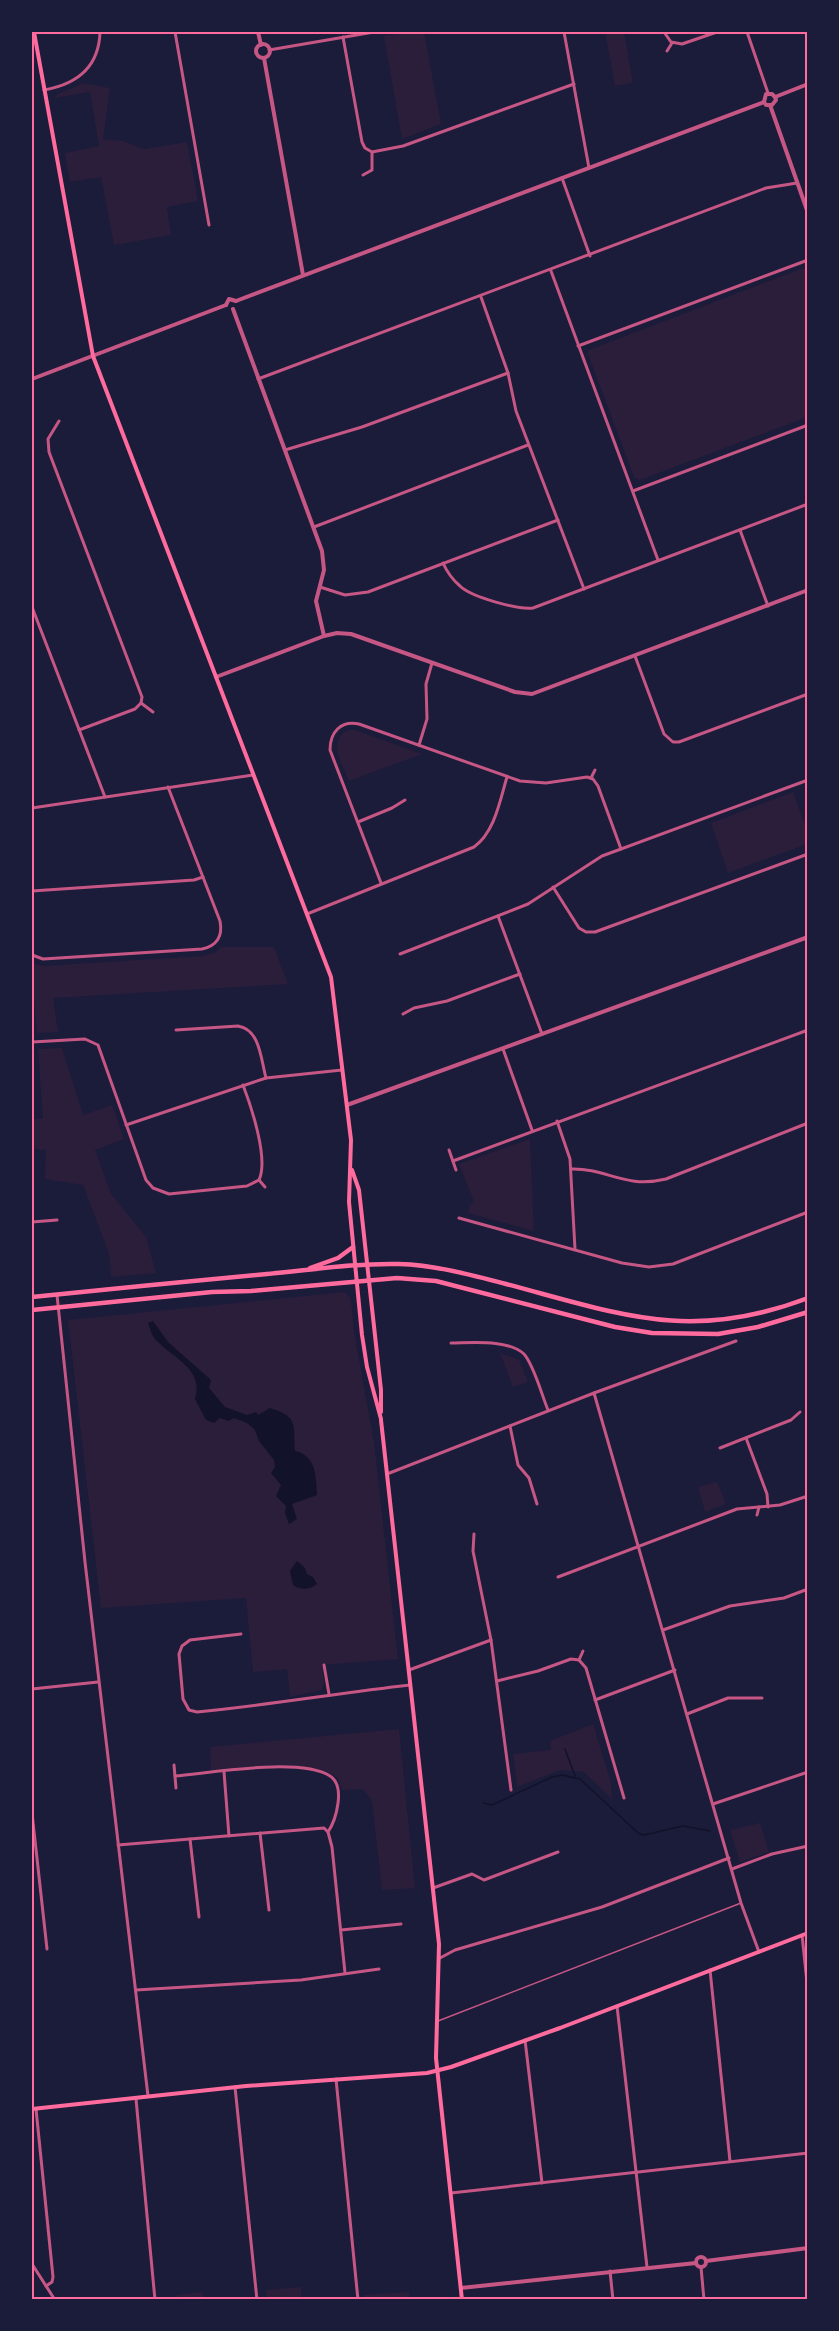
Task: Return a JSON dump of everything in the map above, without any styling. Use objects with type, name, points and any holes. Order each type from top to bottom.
[{"type":"highway","points":[[308,1270],[338,1258],[353,1247]]},
{"type":"highway","points":[[32,1297],[355,1265],[401,1264],[442,1269],[607,1312],[662,1321],[698,1322],[737,1318],[776,1310],[807,1299]]},
{"type":"highway","points":[[32,1310],[397,1278],[436,1281],[615,1327],[652,1334],[696,1335],[735,1331],[776,1323],[807,1312]]},
{"type":"main road","points":[[34,32],[93,356],[331,977],[352,1169],[359,1190],[381,1390],[381,1419],[440,1958],[438,2070],[462,2300]]},
{"type":"main road","points":[[352,1169],[349,1190],[355,1265],[367,1367],[381,1419]]},
{"type":"main road","points":[[34,2109],[236,2087],[438,2070],[617,2006],[807,1933]]},
{"type":"street","points":[[44,90],[66,86],[84,73],[97,53],[100,32]]},
{"type":"street","points":[[175,32],[209,225]]},
{"type":"street","points":[[258,32],[261,45]]},
{"type":"street","points":[[270,50],[374,32]]},
{"type":"street","points":[[564,32],[590,168]]},
{"type":"street","points":[[664,32],[672,43],[685,44],[717,32]]},
{"type":"street","points":[[747,32],[768,93],[775,97]]},
{"type":"street","points":[[344,37],[362,142],[365,148],[372,152],[406,146],[573,84]]},
{"type":"street","points":[[668,51],[672,43]]},
{"type":"street","points":[[261,45],[267,46],[270,50]]},
{"type":"street","points":[[261,45],[257,53],[264,58],[303,275]]},
{"type":"street","points":[[264,58],[270,50]]},
{"type":"street","points":[[775,97],[807,84]]},
{"type":"street","points":[[764,102],[764,96],[768,93]]},
{"type":"street","points":[[770,105],[775,102],[775,97]]},
{"type":"street","points":[[32,379],[226,305],[229,299],[236,301],[764,102],[770,105],[807,213]]},
{"type":"street","points":[[363,175],[372,170],[372,152]]},
{"type":"street","points":[[562,178],[590,256]]},
{"type":"street","points":[[258,379],[766,189],[798,183]]},
{"type":"street","points":[[578,346],[807,260]]},
{"type":"street","points":[[551,271],[658,560]]},
{"type":"street","points":[[480,297],[508,373],[515,410],[584,589]]},
{"type":"street","points":[[233,309],[236,301]]},
{"type":"street","points":[[226,305],[229,309],[233,309]]},
{"type":"street","points":[[233,309],[314,527],[324,560],[316,606],[324,636]]},
{"type":"street","points":[[285,450],[362,427],[508,373]]},
{"type":"street","points":[[59,421],[48,439],[47,448],[141,693],[141,703],[135,709],[79,730]]},
{"type":"street","points":[[633,491],[807,425]]},
{"type":"street","points":[[314,527],[529,445]]},
{"type":"street","points":[[443,563],[448,573],[464,589],[518,608],[537,607],[807,504]]},
{"type":"street","points":[[320,588],[345,595],[356,595],[558,520]]},
{"type":"street","points":[[740,530],[768,606]]},
{"type":"street","points":[[216,677],[324,636],[348,633],[515,692],[528,694],[543,691],[807,590]]},
{"type":"street","points":[[32,608],[105,797]]},
{"type":"street","points":[[635,656],[664,735],[671,741],[679,742],[807,694]]},
{"type":"street","points":[[419,745],[427,719],[426,684],[432,663]]},
{"type":"street","points":[[141,703],[153,712]]},
{"type":"street","points":[[381,883],[330,750],[331,739],[335,731],[346,724],[356,723],[520,781],[546,783],[591,778],[598,786],[621,849]]},
{"type":"street","points":[[668,747],[671,741]]},
{"type":"street","points":[[591,778],[595,770]]},
{"type":"street","points":[[32,808],[253,775]]},
{"type":"street","points":[[306,914],[480,843],[491,827],[507,777]]},
{"type":"street","points":[[400,954],[528,904],[596,859],[807,780]]},
{"type":"street","points":[[32,955],[41,959],[209,948],[219,938],[221,925],[168,787]]},
{"type":"street","points":[[358,822],[405,800]]},
{"type":"street","points":[[554,887],[579,928],[585,932],[595,932],[807,854]]},
{"type":"street","points":[[32,891],[194,880],[203,877]]},
{"type":"street","points":[[498,916],[542,1034]]},
{"type":"street","points":[[346,1105],[807,937]]},
{"type":"street","points":[[403,1014],[414,1008],[447,1001],[520,974]]},
{"type":"street","points":[[248,1029],[252,1024]]},
{"type":"street","points":[[176,1030],[237,1026],[248,1029],[255,1038],[266,1078]]},
{"type":"street","points":[[453,1161],[807,1030]]},
{"type":"street","points":[[94,1041],[97,1036]]},
{"type":"street","points":[[32,1042],[81,1039],[94,1041],[101,1050],[146,1180],[160,1192],[169,1194],[247,1186],[259,1180],[261,1172],[257,1126],[243,1085]]},
{"type":"street","points":[[503,1049],[532,1130]]},
{"type":"street","points":[[126,1125],[266,1078],[342,1070]]},
{"type":"street","points":[[557,1121],[570,1156],[575,1250]]},
{"type":"street","points":[[571,1169],[583,1169],[635,1182],[654,1182],[807,1123]]},
{"type":"street","points":[[449,1150],[456,1170]]},
{"type":"street","points":[[259,1180],[265,1187]]},
{"type":"street","points":[[459,1218],[633,1266],[666,1265],[684,1260],[807,1212]]},
{"type":"street","points":[[32,1222],[57,1220]]},
{"type":"street","points":[[57,1294],[99,1682],[148,2098]]},
{"type":"street","points":[[387,1474],[548,1410],[736,1341]]},
{"type":"street","points":[[451,1343],[491,1343],[519,1351],[527,1359],[548,1410]]},
{"type":"street","points":[[594,1393],[741,1903],[759,1952]]},
{"type":"street","points":[[720,1448],[791,1420],[800,1412]]},
{"type":"street","points":[[510,1426],[518,1465],[529,1478],[537,1503]]},
{"type":"street","points":[[746,1438],[767,1494],[768,1507]]},
{"type":"street","points":[[558,1577],[737,1509],[780,1505],[807,1496]]},
{"type":"street","points":[[757,1515],[759,1507]]},
{"type":"street","points":[[474,1534],[473,1551],[491,1640],[511,1790]]},
{"type":"street","points":[[663,1630],[730,1606],[784,1598],[807,1589]]},
{"type":"street","points":[[241,1634],[193,1639],[183,1645],[179,1654],[183,1699],[187,1711],[258,1706],[329,1694],[410,1685]]},
{"type":"street","points":[[177,1640],[183,1645]]},
{"type":"street","points":[[409,1671],[491,1640]]},
{"type":"street","points":[[579,1660],[583,1651]]},
{"type":"street","points":[[497,1681],[538,1671],[571,1659],[579,1660],[586,1668],[624,1798]]},
{"type":"street","points":[[324,1665],[329,1694]]},
{"type":"street","points":[[595,1700],[675,1670]]},
{"type":"street","points":[[32,1689],[99,1682]]},
{"type":"street","points":[[687,1714],[728,1698],[762,1698]]},
{"type":"street","points":[[174,1765],[176,1788]]},
{"type":"street","points":[[175,1776],[278,1767],[308,1770],[330,1776],[335,1780],[338,1789],[336,1818],[328,1832]]},
{"type":"street","points":[[224,1772],[230,1836]]},
{"type":"street","points":[[713,1804],[807,1772]]},
{"type":"street","points":[[32,1812],[46,1949]]},
{"type":"street","points":[[118,1845],[320,1827],[328,1832],[332,1847],[345,1973]]},
{"type":"street","points":[[260,1833],[269,1910]]},
{"type":"street","points":[[190,1839],[199,1917]]},
{"type":"street","points":[[732,1869],[772,1854],[807,1846]]},
{"type":"street","points":[[433,1888],[472,1874],[484,1880],[558,1852]]},
{"type":"street","points":[[440,1958],[455,1950],[602,1907],[729,1858]]},
{"type":"street","points":[[33,1871],[39,1870]]},
{"type":"street","points":[[341,1930],[401,1924]]},
{"type":"street","points":[[802,1935],[807,1992]]},
{"type":"street","points":[[136,1990],[301,1980],[379,1969]]},
{"type":"street","points":[[710,1970],[730,2161]]},
{"type":"street","points":[[617,2006],[647,2267]]},
{"type":"street","points":[[525,2040],[542,2183]]},
{"type":"street","points":[[336,2079],[358,2300]]},
{"type":"street","points":[[236,2087],[257,2300]]},
{"type":"street","points":[[136,2099],[155,2300]]},
{"type":"street","points":[[34,2109],[53,2277],[52,2282],[46,2286]]},
{"type":"street","points":[[451,2193],[807,2153]]},
{"type":"street","points":[[696,2263],[700,2257],[706,2261],[807,2248]]},
{"type":"street","points":[[701,2267],[706,2261]]},
{"type":"street","points":[[461,2288],[696,2263],[701,2267],[704,2300]]},
{"type":"street","points":[[32,2264],[55,2300]]},
{"type":"street","points":[[610,2271],[613,2300]]},
{"type":"lane","points":[[438,2021],[741,1903]]},
{"type":"shaded area","points":[[424,32],[441,124],[402,139],[384,36]]},
{"type":"shaded area","points":[[605,32],[624,32],[633,83],[615,86]]},
{"type":"shaded area","points":[[82,83],[110,88],[103,139],[123,141],[144,149],[187,142],[198,201],[167,207],[171,235],[114,245],[101,177],[70,182],[65,153],[99,146],[90,92],[54,98]]},
{"type":"shaded area","points":[[803,268],[808,273],[807,417],[640,480],[634,477],[588,354],[589,350]]},
{"type":"shaded area","points":[[350,730],[422,754],[349,781],[340,760],[337,745],[338,739]]},
{"type":"shaded area","points":[[793,792],[807,830],[807,844],[728,873],[711,823]]},
{"type":"shaded area","points":[[221,947],[274,947],[288,984],[53,998],[58,1032],[37,1033],[34,1000],[32,1000],[32,963],[43,966],[203,956],[214,953]]},
{"type":"shaded area","points":[[62,1048],[83,1115],[112,1105],[124,1139],[95,1150],[111,1194],[146,1237],[156,1273],[111,1277],[109,1253],[83,1185],[45,1179],[46,1150],[32,1149],[32,1119],[43,1119],[38,1049]]},
{"type":"shaded area","points":[[530,1139],[534,1231],[468,1213],[470,1205],[474,1202],[459,1164]]},
{"type":"shaded area","points":[[344,1292],[351,1298],[354,1332],[374,1442],[398,1659],[322,1665],[324,1684],[321,1690],[290,1697],[287,1669],[253,1672],[246,1598],[101,1608],[68,1320]]},
{"type":"shaded area","points":[[153,1321],[168,1342],[211,1380],[209,1388],[225,1407],[247,1415],[256,1412],[258,1415],[270,1408],[290,1418],[294,1428],[295,1451],[302,1453],[311,1462],[317,1488],[317,1495],[292,1504],[297,1519],[289,1524],[285,1513],[286,1506],[276,1496],[281,1485],[271,1473],[275,1467],[274,1460],[259,1441],[255,1430],[247,1423],[234,1418],[229,1421],[220,1418],[214,1423],[206,1420],[195,1399],[197,1389],[191,1372],[152,1334],[148,1323]]},
{"type":"shaded area","points":[[500,1353],[519,1360],[528,1382],[513,1387]]},
{"type":"shaded area","points":[[717,1482],[726,1504],[705,1512],[698,1487]]},
{"type":"shaded area","points":[[297,1561],[317,1584],[305,1589],[293,1585],[290,1571]]},
{"type":"shaded area","points":[[593,1724],[611,1783],[612,1799],[584,1772],[560,1770],[517,1787],[513,1754],[551,1750],[550,1741]]},
{"type":"shaded area","points":[[399,1729],[415,1888],[382,1890],[372,1801],[363,1789],[342,1790],[338,1778],[309,1768],[293,1766],[276,1765],[211,1770],[210,1747]]},
{"type":"shaded area","points":[[760,1823],[769,1852],[740,1862],[730,1830]]},
{"type":"shaded area","points":[[301,2287],[302,2299],[267,2299],[266,2290]]},
{"type":"shaded area","points":[[203,2292],[204,2299],[177,2299],[177,2295]]},
{"type":"shaded area","points":[[409,2292],[409,2299],[364,2299],[364,2295]]},
{"type":"waterway","points":[[565,1749],[575,1776]]},
{"type":"waterway","points":[[484,1803],[492,1805],[552,1777],[562,1775],[580,1779],[638,1833],[644,1835],[683,1826],[710,1831]]}]
